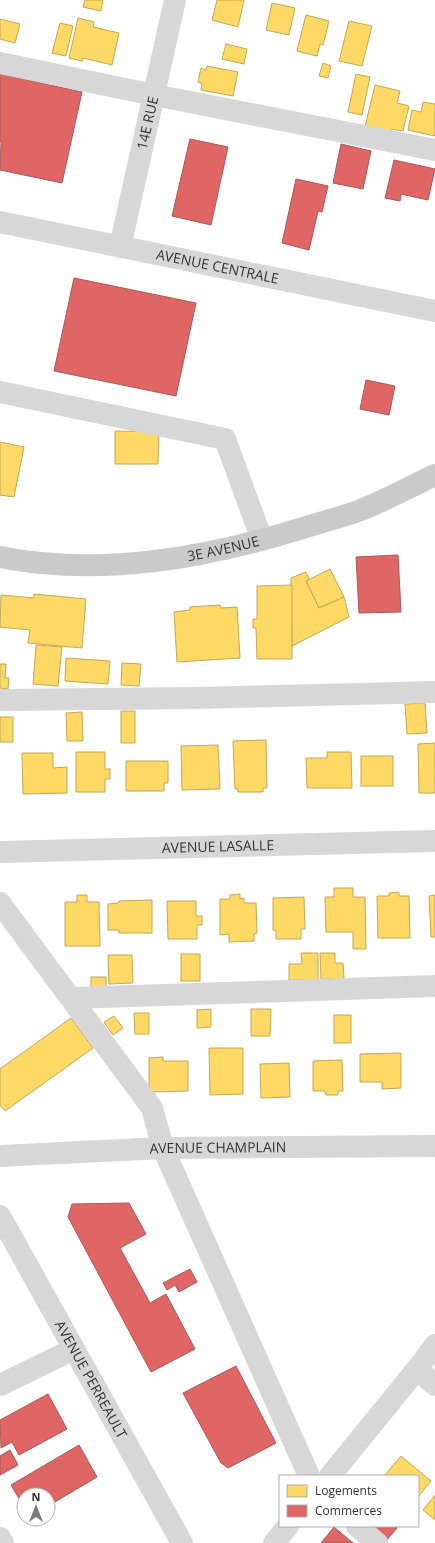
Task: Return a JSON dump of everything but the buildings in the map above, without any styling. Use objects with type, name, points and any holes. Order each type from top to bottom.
[{"type":"main road","name":"3E AVENUE","points":[[0,557],[64,565],[104,566],[207,554],[262,540],[361,510],[435,475]]},
{"type":"street","name":"14E RUE","points":[[120,246],[175,0]]},
{"type":"street","points":[[0,62],[154,95],[435,150]]},
{"type":"street","name":"AVENUE CENTRALE","points":[[0,222],[435,311]]},
{"type":"street","points":[[0,392],[225,439],[262,540]]},
{"type":"street","points":[[0,700],[198,698],[435,692]]},
{"type":"street","name":"AVENUE LASALLE","points":[[0,852],[435,841]]},
{"type":"street","points":[[0,903],[152,1108],[163,1148],[309,1475]]},
{"type":"street","points":[[71,998],[435,986]]},
{"type":"street","name":"AVENUE CHAMPLAIN","points":[[0,1156],[163,1148],[435,1146]]},
{"type":"street","name":"AVENUE PERREAULT","points":[[0,1216],[182,1543]]},
{"type":"street","points":[[331,1475],[435,1345]]},
{"type":"street","points":[[0,1385],[74,1349]]},
{"type":"street","points":[[417,1369],[435,1385]]},
{"type":"street","points":[[274,1543],[287,1527]]},
{"type":"street","points":[[357,1527],[377,1543]]},
{"type":"street","points":[[0,1538],[3,1543]]}]
